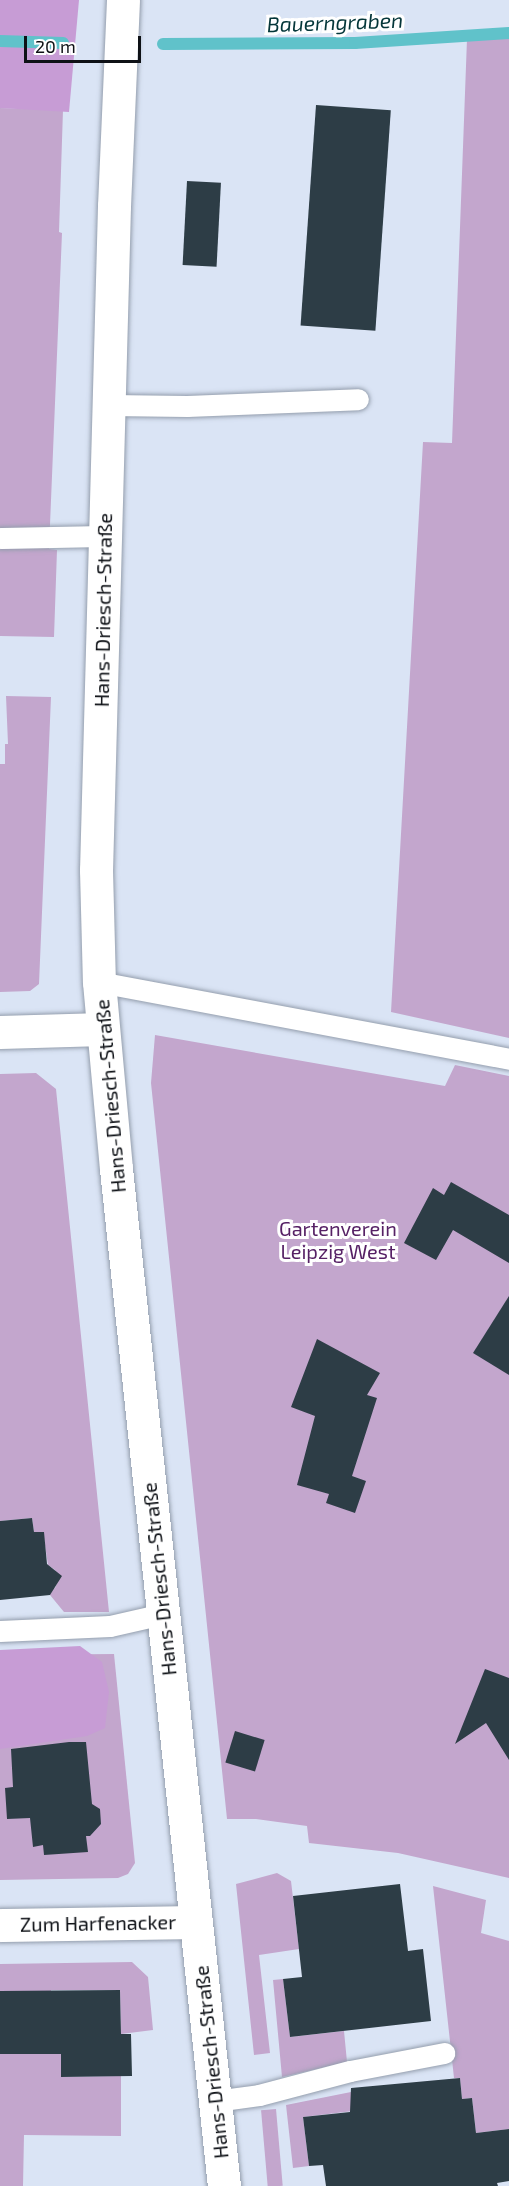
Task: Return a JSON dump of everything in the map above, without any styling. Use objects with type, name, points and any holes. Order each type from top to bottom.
[{"type":"main road","name":"Hans-Driesch-Straße","points":[[123,0],[96,870],[99,982],[224,2186]]},
{"type":"main road","points":[[0,1032],[103,1029]]},
{"type":"main road","name":"Zum Harfenacker","points":[[0,1925],[196,1922]]},
{"type":"lane","points":[[109,405],[187,406],[358,399]]},
{"type":"lane","points":[[0,538],[105,536]]},
{"type":"lane","points":[[99,982],[509,1059]]},
{"type":"lane","points":[[0,1631],[110,1626],[163,1614]]},
{"type":"lane","points":[[215,2102],[259,2095],[350,2071],[444,2053]]},
{"type":"green space","points":[[509,38],[509,1038],[391,1012],[423,442],[452,443],[467,39]]},
{"type":"green space","points":[[0,108],[63,110],[59,232],[62,233],[49,549],[57,550],[54,637],[0,636]]},
{"type":"green space","points":[[6,696],[51,697],[39,984],[30,991],[0,992],[0,764],[5,764],[5,744],[8,744]]},
{"type":"green space","name":"Gartenverein Leipzig West","points":[[155,1035],[445,1086],[455,1065],[509,1076],[509,1878],[398,1853],[309,1843],[307,1826],[256,1819],[227,1819],[151,1083]]},
{"type":"green space","points":[[36,1073],[56,1089],[109,1612],[64,1612],[50,1595],[50,1590],[55,1588],[59,1579],[55,1570],[48,1565],[43,1532],[34,1532],[32,1518],[0,1521],[0,1074]]},
{"type":"green space","points":[[114,1654],[135,1863],[128,1874],[118,1878],[0,1880],[0,1655]]},
{"type":"green space","points":[[277,1873],[291,1881],[299,1949],[259,1955],[270,2053],[254,2055],[236,1884]]},
{"type":"green space","points":[[433,1886],[486,1900],[481,1933],[509,1941],[509,2129],[476,2133],[472,2098],[462,2099],[460,2078],[454,2078]]},
{"type":"green space","points":[[132,1962],[148,1977],[153,2030],[121,2034],[120,1990],[51,1990],[51,2045],[61,2046],[61,2077],[121,2076],[121,2136],[24,2135],[23,2186],[0,2186],[0,1964]]},
{"type":"green space","points":[[283,1979],[290,2037],[344,2031],[347,2062],[282,2077],[273,1980]]},
{"type":"green space","points":[[351,2092],[353,2111],[303,2117],[309,2166],[293,2168],[286,2105]]},
{"type":"green space","points":[[276,2109],[283,2186],[268,2186],[261,2110]]},
{"type":"shaded area","points":[[0,0],[79,0],[69,112],[0,108]]},
{"type":"shaded area","points":[[80,1646],[102,1662],[109,1692],[105,1728],[87,1736],[0,1749],[0,1650]]},
{"type":"building","points":[[316,105],[391,110],[375,331],[301,325]]},
{"type":"building","points":[[187,181],[221,183],[217,267],[183,265]]},
{"type":"building","points":[[451,1182],[509,1215],[509,1263],[453,1230],[436,1260],[404,1243],[433,1188],[444,1195]]},
{"type":"building","points":[[509,1296],[509,1375],[473,1353]]},
{"type":"building","points":[[317,1339],[380,1373],[367,1395],[377,1398],[352,1476],[366,1481],[355,1513],[326,1503],[329,1494],[297,1485],[315,1416],[291,1407]]},
{"type":"building","points":[[32,1518],[34,1532],[44,1532],[47,1564],[62,1576],[50,1595],[0,1600],[0,1521]]},
{"type":"building","points":[[485,1669],[509,1678],[509,1760],[486,1723],[455,1744]]},
{"type":"building","points":[[235,1731],[265,1740],[255,1772],[225,1763]]},
{"type":"building","points":[[86,1742],[92,1804],[100,1809],[101,1824],[90,1836],[86,1836],[88,1852],[44,1855],[43,1845],[33,1847],[30,1818],[7,1819],[5,1788],[13,1787],[11,1749]]},
{"type":"building","points":[[400,1884],[408,1951],[423,1949],[431,2021],[290,2037],[283,1979],[302,1977],[293,1896]]},
{"type":"building","points":[[120,1990],[121,2034],[131,2034],[132,2076],[61,2077],[61,2054],[0,2054],[0,1991]]},
{"type":"building","points":[[460,2078],[462,2099],[472,2098],[476,2133],[509,2129],[509,2181],[497,2183],[498,2186],[326,2186],[323,2165],[309,2166],[303,2117],[350,2112],[351,2088]]},
{"type":"waterway","name":"Bauerngraben","points":[[163,44],[355,43],[509,33]]},
{"type":"waterway","name":"Bauerngraben","points":[[0,41],[63,43]]}]
